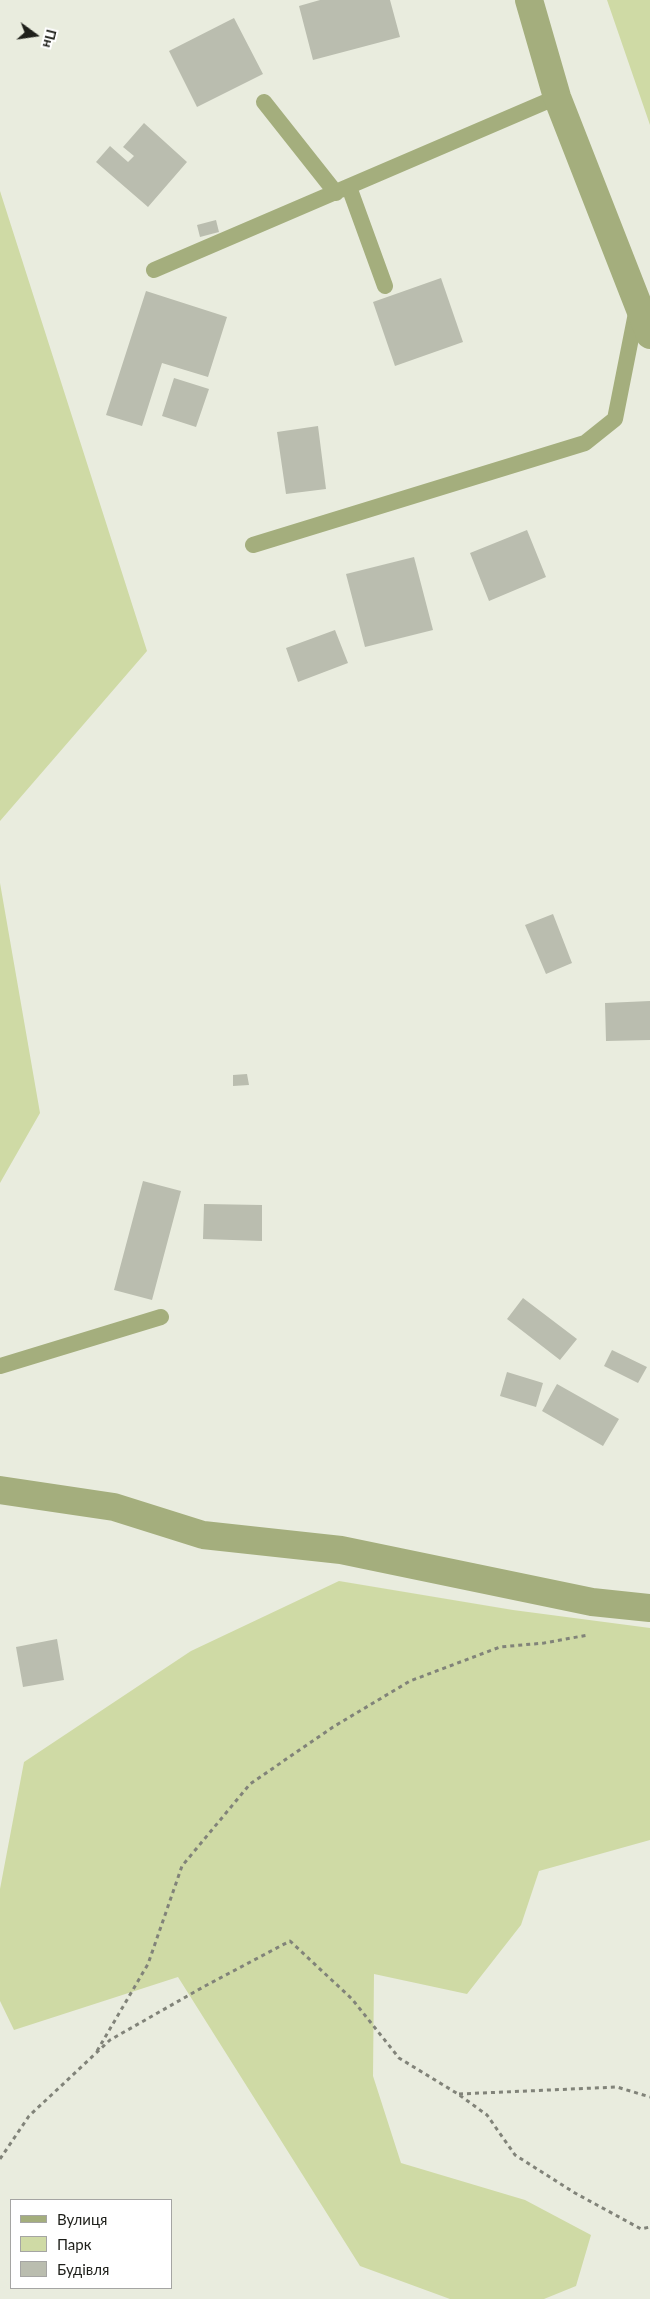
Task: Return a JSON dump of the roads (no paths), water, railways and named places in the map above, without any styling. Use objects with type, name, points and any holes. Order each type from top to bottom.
[{"type":"street","points":[[529,0],[556,97],[650,335]]},
{"type":"street","points":[[0,1490],[114,1507],[203,1535],[341,1550],[592,1602],[650,1608]]},
{"type":"lane","points":[[154,270],[556,97]]},
{"type":"lane","points":[[264,102],[343,190],[385,286]]},
{"type":"lane","points":[[253,544],[585,443],[615,419],[638,304]]},
{"type":"lane","points":[[0,1366],[161,1317]]}]
